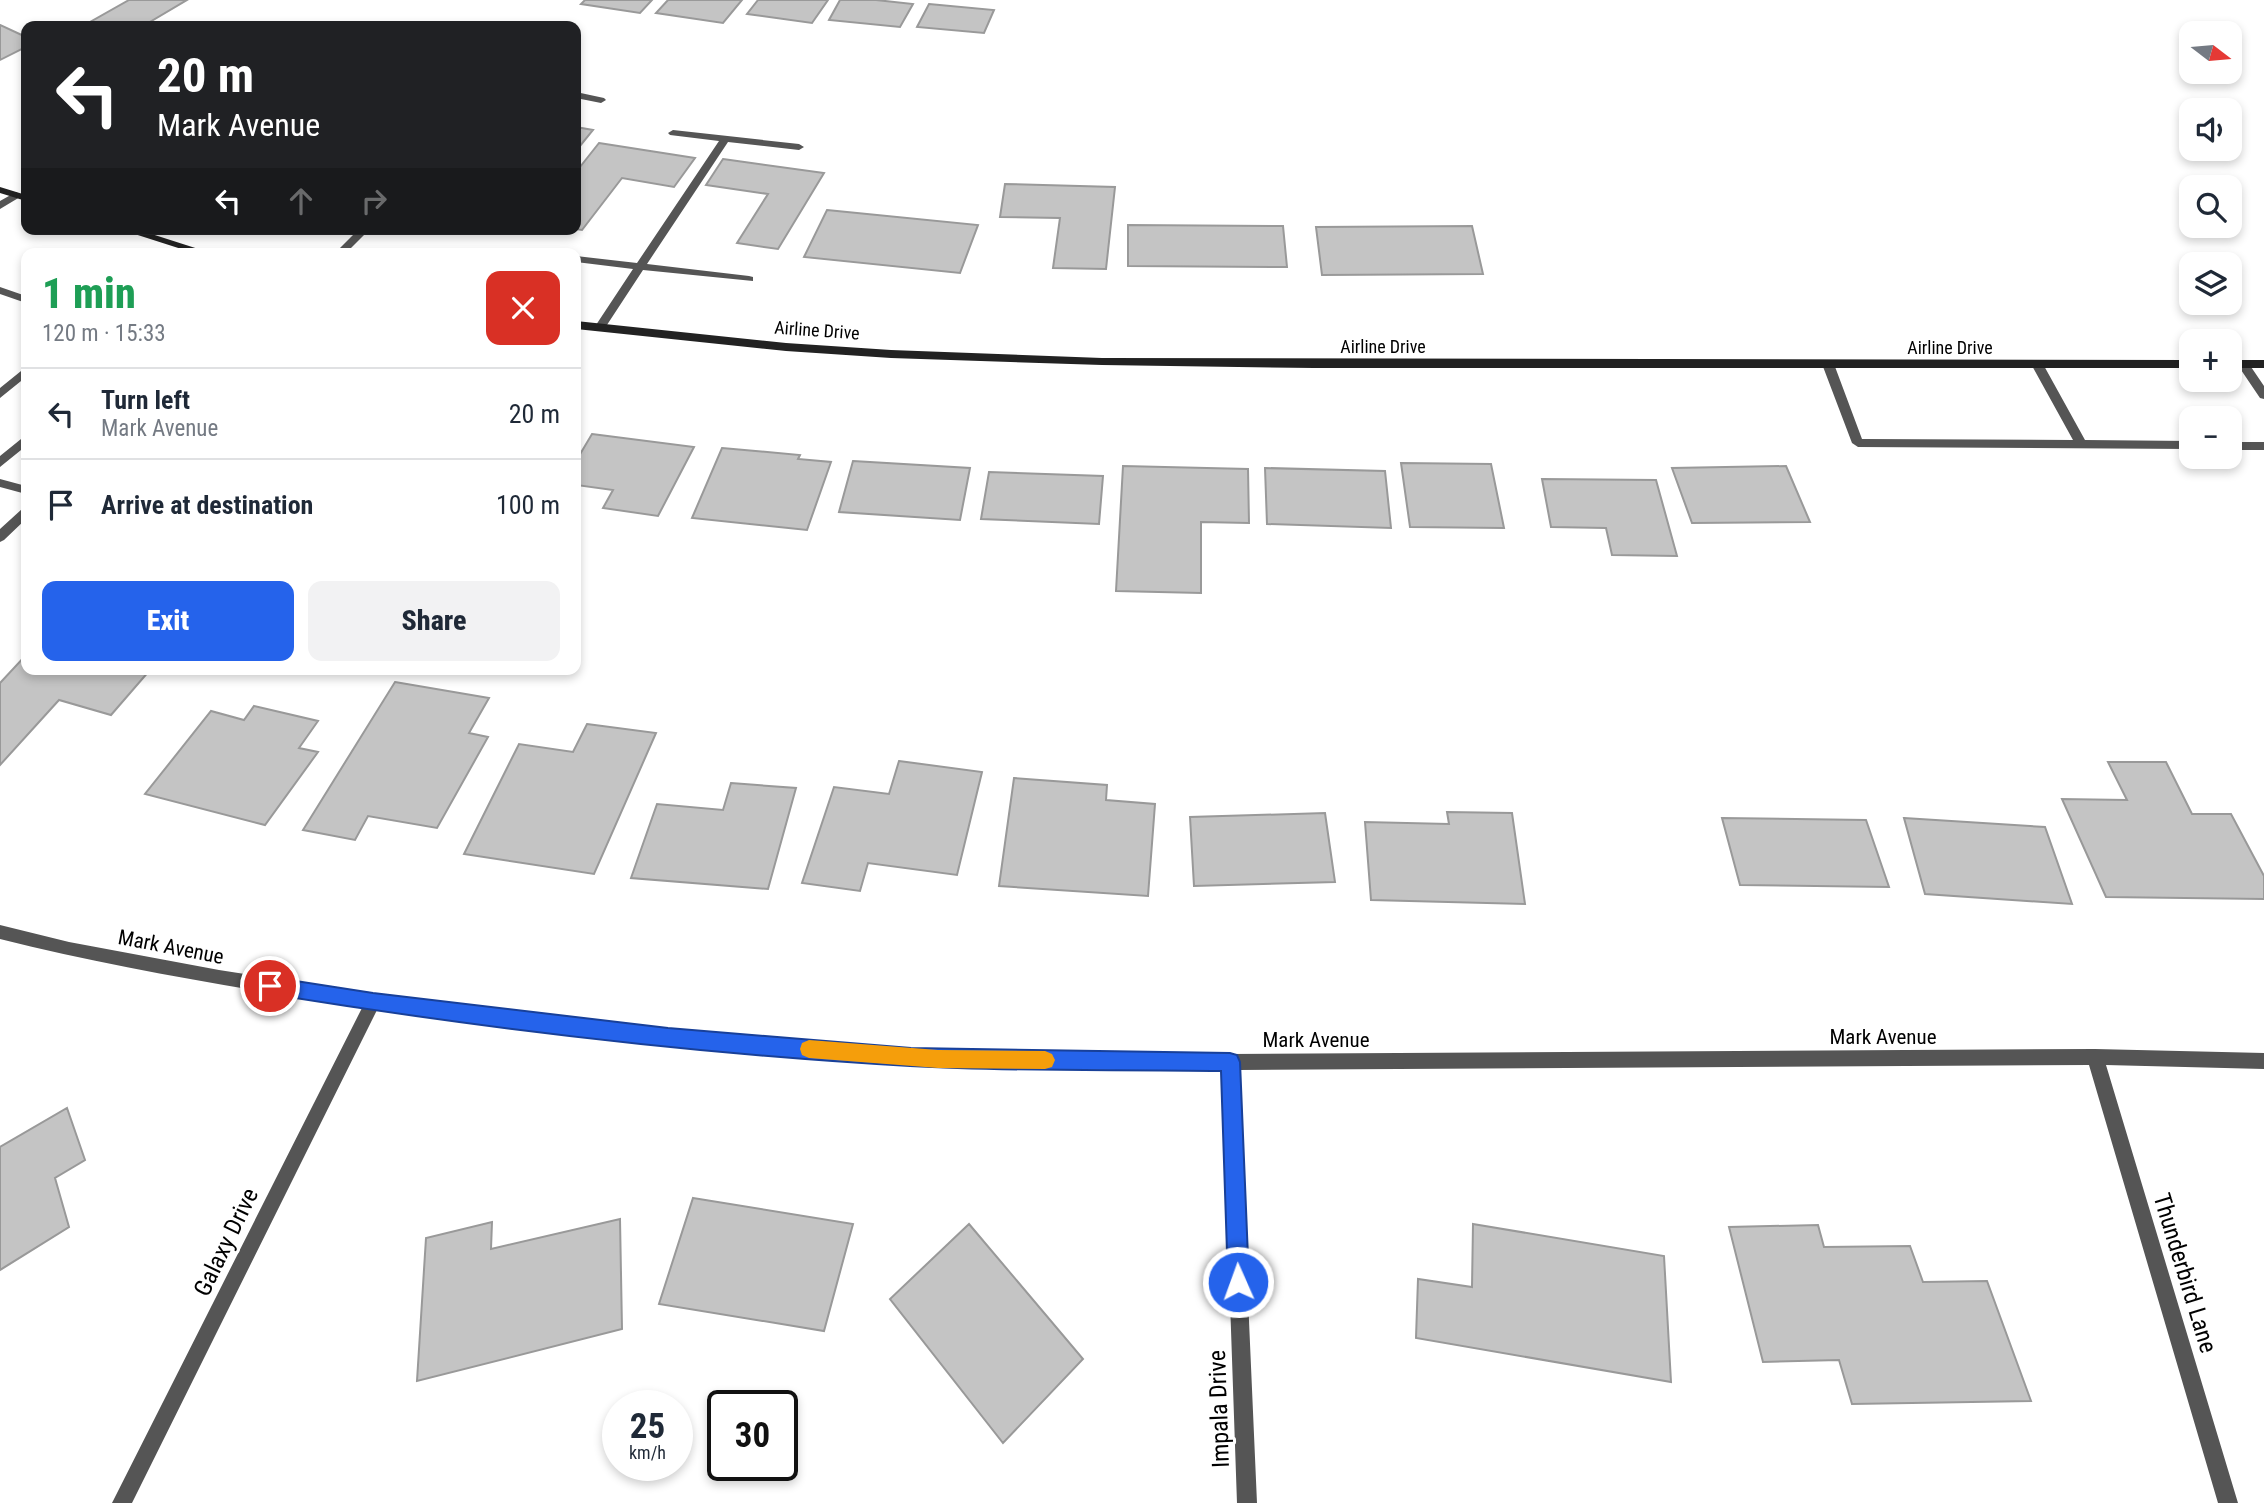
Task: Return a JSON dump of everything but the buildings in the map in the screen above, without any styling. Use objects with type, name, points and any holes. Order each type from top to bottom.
[{"type":"main road","points":[[0,190],[21,197]]},
{"type":"main road","points":[[144,235],[189,248]]},
{"type":"main road","name":"Airline Drive","points":[[581,326],[709,340],[1003,359],[1306,364],[2179,364]]},
{"type":"main road","points":[[2244,364],[2264,364]]},
{"type":"street","points":[[581,97],[601,100]]},
{"type":"street","points":[[673,133],[799,147]]},
{"type":"street","points":[[599,328],[725,139]]},
{"type":"street","points":[[0,206],[21,197]]},
{"type":"street","points":[[345,248],[359,235]]},
{"type":"street","points":[[581,260],[750,279]]},
{"type":"street","points":[[0,290],[21,298]]},
{"type":"street","points":[[1828,364],[1858,443],[2179,445]]},
{"type":"street","points":[[2037,364],[2081,443]]},
{"type":"street","points":[[2244,364],[2264,394]]},
{"type":"street","points":[[0,394],[21,375]]},
{"type":"street","points":[[0,463],[21,444]]},
{"type":"street","points":[[2242,446],[2264,446]]},
{"type":"street","points":[[0,483],[21,489]]},
{"type":"street","points":[[0,537],[21,517]]},
{"type":"street","name":"Mark Avenue","points":[[0,932],[69,949],[219,978],[373,1002],[668,1037],[938,1059],[1230,1062],[2095,1057],[2264,1061]]},
{"type":"street","name":"Galaxy Drive","points":[[122,1503],[373,1002]]},
{"type":"street","name":"Thunderbird Lane","points":[[2095,1057],[2228,1503]]},
{"type":"street","name":"Impala Drive","points":[[1230,1062],[1247,1503]]},
{"type":"slow traffic","points":[[809,1049],[938,1059],[1045,1060]]},
{"type":"route","points":[[270,986],[373,1002],[668,1037],[911,1057],[1230,1062],[1238,1282]]}]
